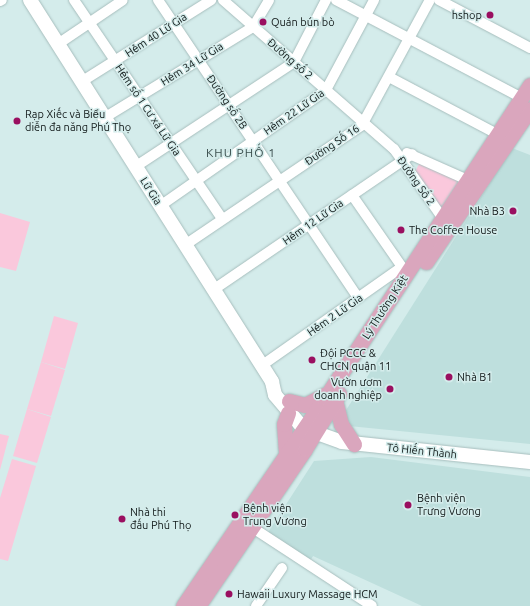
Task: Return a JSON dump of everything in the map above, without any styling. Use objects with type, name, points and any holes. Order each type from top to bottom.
[{"type":"main road","name":"Lữ Gia","points":[[32,1],[104,118],[272,382],[275,395],[298,419]]},
{"type":"main road","name":"Lý Thường Kiệt","points":[[474,183],[499,135],[527,97]]},
{"type":"main road","name":"Lý Thường Kiệt","points":[[197,602],[253,528],[298,419],[334,394],[447,225],[527,97]]},
{"type":"main road","name":"Lý Thường Kiệt","points":[[334,394],[405,269],[447,225]]},
{"type":"main road","points":[[286,453],[284,424],[298,419],[309,404],[334,394],[342,424],[354,444]]},
{"type":"main road","name":"Lý Thường Kiệt","points":[[197,602],[286,453],[298,419]]},
{"type":"main road","name":"Tô Hiến Thành","points":[[298,419],[354,444],[530,462]]},
{"type":"street","name":"Hẻm số 1 Cư xá Lữ Gia","points":[[74,0],[222,219]]},
{"type":"street","points":[[58,44],[123,0]]},
{"type":"street","name":"Đường số 2B","points":[[158,0],[358,298]]},
{"type":"street","name":"Hẻm 40 Lữ Gia","points":[[82,82],[210,0]]},
{"type":"street","name":"Đường số 2","points":[[223,0],[326,90],[362,125],[394,149]]},
{"type":"street","name":"Hẻm 34 Lữ Gia","points":[[104,118],[253,26],[269,0]]},
{"type":"street","points":[[135,167],[294,62],[326,0]]},
{"type":"street","points":[[336,0],[410,39],[527,97]]},
{"type":"street","name":"Hẻm 22 Lữ Gia","points":[[160,206],[326,90],[374,0]]},
{"type":"street","name":"Đường Số 16","points":[[185,245],[362,125],[430,0]]},
{"type":"street","points":[[439,0],[530,48]]},
{"type":"street","points":[[389,77],[499,135]]},
{"type":"street","name":"Đường Số 2","points":[[394,149],[412,154],[474,183]]},
{"type":"street","name":"Đường Số 2","points":[[394,149],[447,225]]},
{"type":"street","name":"Hẻm 12 Lữ Gia","points":[[213,290],[309,226],[412,154]]},
{"type":"street","points":[[352,195],[405,269]]},
{"type":"street","name":"Hẻm 2 Lữ Gia","points":[[261,366],[358,298],[405,269]]},
{"type":"street","points":[[253,528],[372,606]]},
{"type":"street","points":[[256,606],[282,568]]},
{"type":"shaded area","points":[[512,148],[530,155],[530,444],[349,426],[343,415]]},
{"type":"shaded area","points":[[420,162],[457,179],[458,186],[441,208],[415,172]]},
{"type":"shaded area","points":[[0,213],[30,222],[16,271],[0,267]]},
{"type":"shaded area","points":[[54,316],[78,323],[65,369],[41,362]]},
{"type":"shaded area","points":[[41,362],[65,370],[51,416],[27,409]]},
{"type":"shaded area","points":[[27,409],[51,417],[37,463],[13,456]]},
{"type":"shaded area","points":[[0,434],[9,436],[0,470]]},
{"type":"shaded area","name":"Bệnh viện Trưng Vương","points":[[371,457],[530,477],[530,606],[422,606],[313,556],[310,561],[267,534],[314,461]]},
{"type":"shaded area","points":[[12,459],[36,466],[8,561],[0,559],[0,498]]},
{"type":"place","name":"hshop","points":[[490,15]]},
{"type":"place","name":"Quán bún bò","points":[[263,22]]},
{"type":"place","name":"Rạp Xiếc và Biểu diễn đa năng Phú Thọ","points":[[17,121]]},
{"type":"place","name":"Nhà B3","points":[[513,211]]},
{"type":"place","name":"The Coffee House","points":[[401,230]]},
{"type":"place","name":"Đội PCCC & CHCN quận 11","points":[[312,360]]},
{"type":"place","name":"Nhà B1","points":[[449,377]]},
{"type":"place","name":"Vườn ươm doanh nghiệp","points":[[390,389]]},
{"type":"place","name":"Bệnh viện Trưng Vương","points":[[408,505]]},
{"type":"place","name":"Bệnh viện Trung Vương","points":[[235,515]]},
{"type":"place","name":"Nhà thi đấu Phú Thọ","points":[[122,519]]},
{"type":"place","name":"Hawaii Luxury Massage HCM","points":[[229,594]]},
{"type":"district","name":"KHU PHỐ 1","points":[[241,153]]}]
